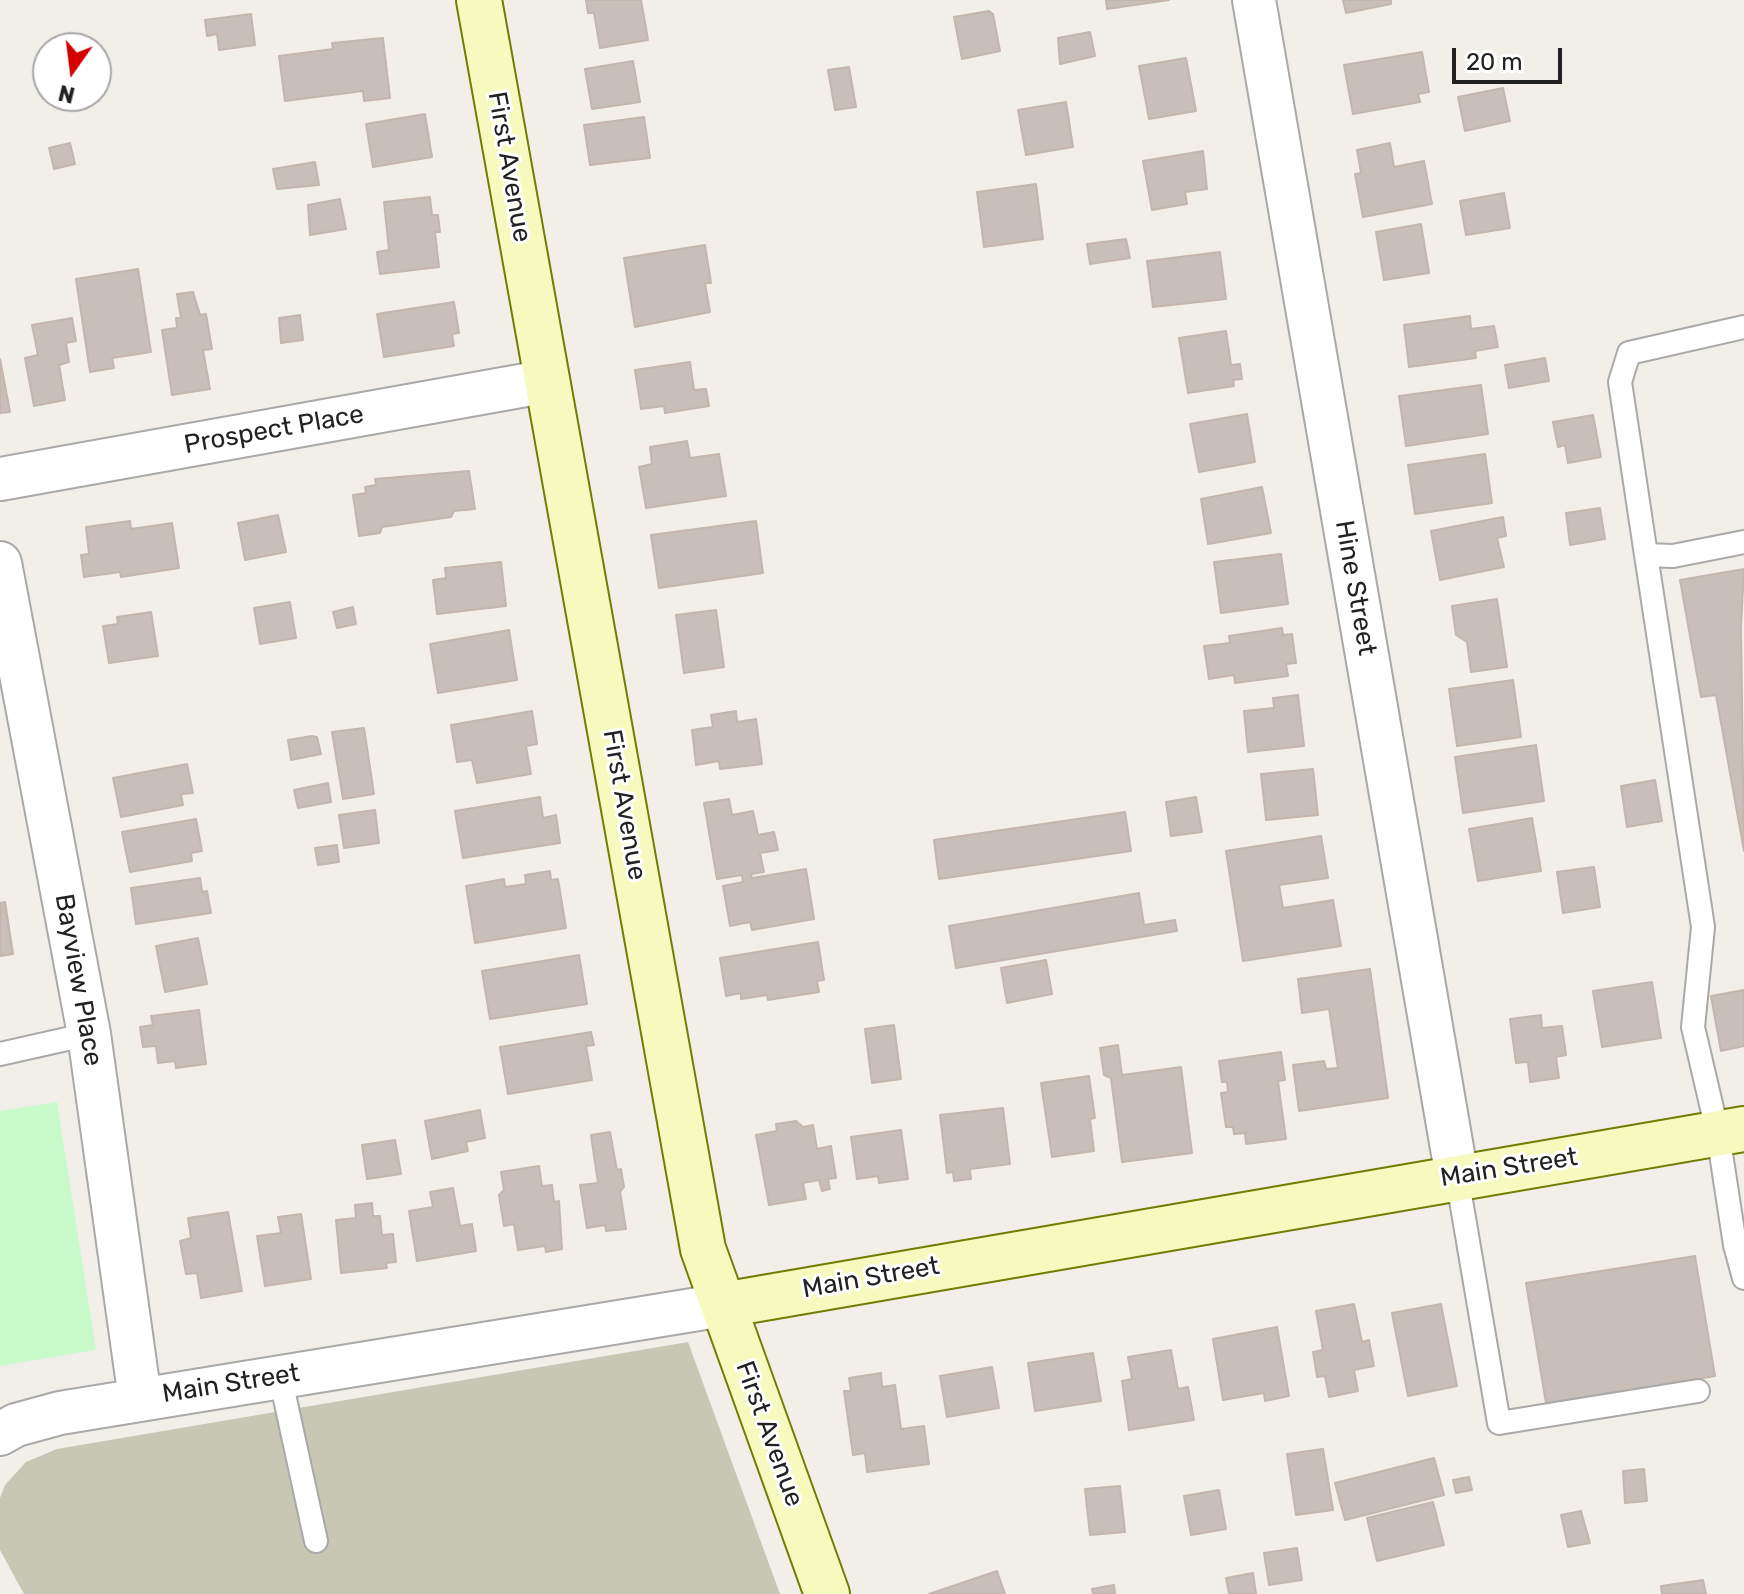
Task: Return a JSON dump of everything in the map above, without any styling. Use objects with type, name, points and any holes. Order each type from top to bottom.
[{"type":"street","name":"First Avenue","points":[[479,0],[703,1249],[827,1594]]},
{"type":"street","name":"Hine Street","points":[[1254,0],[1457,1177]]},
{"type":"street","name":"Prospect Place","points":[[0,479],[548,381]]},
{"type":"street","name":"Bayview Place","points":[[0,563],[89,1034],[140,1399]]},
{"type":"street","name":"Main Street","points":[[0,1434],[16,1425],[60,1413],[140,1399],[723,1305],[1731,1132]]},
{"type":"lane","points":[[1744,327],[1629,353],[1620,382],[1703,927],[1693,1027],[1731,1132],[1735,1245],[1744,1278]]},
{"type":"lane","points":[[1646,555],[1673,556],[1744,542]]},
{"type":"lane","points":[[0,1054],[89,1034]]},
{"type":"lane","points":[[1457,1177],[1499,1423],[1698,1391]]},
{"type":"lane","points":[[280,1376],[316,1541]]},
{"type":"shaded area","points":[[688,1342],[780,1594],[24,1594],[0,1550],[0,1498],[5,1485],[26,1462],[57,1449]]},
{"type":"green space","points":[[57,1102],[96,1350],[0,1366],[0,1111]]},
{"type":"building","points":[[586,0],[641,0],[648,40],[600,48],[594,13],[588,13]]},
{"type":"building","points":[[1106,0],[1169,0],[1107,9]]},
{"type":"building","points":[[1343,0],[1391,0],[1391,4],[1346,13]]},
{"type":"building","points":[[989,11],[993,14],[1000,51],[962,59],[954,17]]},
{"type":"building","points":[[251,14],[255,45],[219,50],[217,34],[207,36],[205,20]]},
{"type":"building","points":[[1090,32],[1095,56],[1060,64],[1058,38]]},
{"type":"building","points":[[383,38],[390,98],[364,101],[363,91],[285,101],[279,56],[333,49],[332,43]]},
{"type":"building","points":[[1422,52],[1429,92],[1418,94],[1420,102],[1353,114],[1344,65]]},
{"type":"building","points":[[1186,58],[1196,111],[1149,119],[1139,66]]},
{"type":"building","points":[[633,61],[640,102],[592,109],[585,69]]},
{"type":"building","points":[[849,67],[856,107],[835,110],[828,70]]},
{"type":"building","points":[[1503,88],[1510,121],[1465,131],[1458,97]]},
{"type":"building","points":[[1066,102],[1073,147],[1026,155],[1018,110]]},
{"type":"building","points":[[425,114],[432,157],[373,167],[366,124]]},
{"type":"building","points":[[644,117],[650,158],[590,165],[584,125]]},
{"type":"building","points":[[70,143],[75,164],[54,169],[49,148]]},
{"type":"building","points":[[1390,143],[1394,167],[1424,161],[1432,204],[1363,217],[1355,174],[1361,173],[1357,150]]},
{"type":"building","points":[[1203,151],[1207,189],[1185,192],[1187,204],[1152,210],[1143,161]]},
{"type":"building","points":[[315,162],[319,185],[277,189],[273,169]]},
{"type":"building","points":[[1036,184],[1043,239],[984,247],[977,192]]},
{"type":"building","points":[[1504,193],[1510,228],[1466,235],[1460,201]]},
{"type":"building","points":[[430,197],[432,215],[438,215],[440,232],[435,232],[439,267],[380,274],[377,252],[389,250],[384,202]]},
{"type":"building","points":[[340,199],[346,229],[310,235],[308,205]]},
{"type":"building","points":[[1421,224],[1429,273],[1384,280],[1376,232]]},
{"type":"building","points":[[1126,239],[1130,258],[1090,264],[1087,244]]},
{"type":"building","points":[[705,245],[711,283],[705,283],[710,312],[635,327],[624,258]]},
{"type":"building","points":[[1220,252],[1226,299],[1153,307],[1147,261]]},
{"type":"building","points":[[138,269],[151,352],[112,358],[114,368],[90,372],[76,279]]},
{"type":"building","points":[[193,292],[200,315],[206,314],[212,349],[203,350],[210,389],[172,395],[162,330],[177,328],[176,318],[181,318],[177,294]]},
{"type":"building","points":[[454,302],[459,333],[452,334],[454,346],[384,357],[377,314]]},
{"type":"building","points":[[300,315],[303,340],[281,343],[279,318]]},
{"type":"building","points":[[1470,316],[1471,329],[1494,326],[1498,347],[1475,351],[1476,358],[1409,367],[1404,325]]},
{"type":"building","points":[[72,318],[76,341],[66,343],[69,362],[59,365],[65,400],[34,406],[25,358],[38,355],[32,325]]},
{"type":"building","points":[[1226,331],[1231,365],[1240,364],[1242,379],[1233,380],[1234,386],[1188,393],[1179,338]]},
{"type":"building","points":[[1545,358],[1549,381],[1509,388],[1505,365]]},
{"type":"building","points":[[0,359],[10,412],[0,413]]},
{"type":"building","points":[[690,362],[694,390],[706,389],[709,406],[665,413],[664,406],[641,409],[635,370]]},
{"type":"building","points":[[1481,385],[1488,434],[1406,446],[1399,396]]},
{"type":"building","points":[[1247,414],[1255,462],[1199,472],[1190,424]]},
{"type":"building","points":[[1593,415],[1601,457],[1568,463],[1565,445],[1558,447],[1553,422]]},
{"type":"building","points":[[687,441],[690,458],[719,454],[726,496],[646,508],[639,467],[652,464],[650,447]]},
{"type":"building","points":[[1485,454],[1492,503],[1415,514],[1408,465]]},
{"type":"building","points":[[469,471],[475,509],[454,511],[451,517],[382,527],[380,533],[359,536],[353,495],[366,493],[365,487],[376,485],[375,479]]},
{"type":"building","points":[[1262,487],[1271,533],[1208,544],[1201,499]]},
{"type":"building","points":[[1600,508],[1605,539],[1570,545],[1566,513]]},
{"type":"building","points":[[278,515],[286,552],[245,560],[238,523]]},
{"type":"building","points":[[1503,517],[1506,536],[1497,538],[1504,567],[1440,580],[1431,531]]},
{"type":"building","points":[[130,521],[131,529],[172,523],[179,568],[121,577],[120,572],[84,577],[81,555],[89,554],[86,527]]},
{"type":"building","points":[[756,521],[763,573],[659,588],[651,535]]},
{"type":"building","points":[[1281,554],[1288,604],[1221,613],[1214,562]]},
{"type":"building","points":[[501,562],[506,606],[437,614],[433,580],[446,578],[445,568]]},
{"type":"building","points":[[1744,569],[1741,626],[1744,851],[1716,695],[1701,697],[1680,580]]},
{"type":"building","points":[[1497,599],[1507,667],[1471,672],[1467,642],[1456,635],[1452,606]]},
{"type":"building","points":[[290,602],[296,638],[260,644],[254,608]]},
{"type":"building","points":[[353,607],[356,624],[337,628],[333,612]]},
{"type":"building","points":[[716,610],[724,667],[684,673],[676,615]]},
{"type":"building","points":[[151,612],[158,656],[109,663],[103,626],[118,624],[117,617]]},
{"type":"building","points":[[1282,628],[1283,635],[1292,634],[1296,663],[1286,664],[1288,676],[1235,683],[1234,675],[1209,679],[1204,646],[1230,643],[1229,636]]},
{"type":"building","points":[[509,630],[517,680],[438,693],[430,644]]},
{"type":"building","points":[[1513,680],[1521,737],[1457,746],[1449,689]]},
{"type":"building","points":[[1298,695],[1304,746],[1248,752],[1244,711],[1274,708],[1273,698]]},
{"type":"building","points":[[532,711],[537,744],[526,746],[531,774],[477,783],[472,760],[457,762],[451,725]]},
{"type":"building","points":[[736,711],[737,722],[756,719],[762,764],[720,769],[719,761],[696,765],[692,730],[713,727],[711,715]]},
{"type":"building","points":[[364,728],[374,794],[343,799],[332,732]]},
{"type":"building","points":[[317,737],[321,754],[291,760],[288,740]]},
{"type":"building","points":[[1536,745],[1544,801],[1463,813],[1455,757]]},
{"type":"building","points":[[187,764],[193,793],[181,794],[183,805],[121,817],[113,778]]},
{"type":"building","points":[[1313,769],[1318,815],[1266,820],[1261,774]]},
{"type":"building","points":[[1655,780],[1662,821],[1627,827],[1621,786]]},
{"type":"building","points":[[328,783],[331,802],[298,808],[294,790]]},
{"type":"building","points":[[540,797],[543,818],[556,815],[560,843],[463,858],[455,811]]},
{"type":"building","points":[[1196,797],[1202,832],[1171,836],[1166,802]]},
{"type":"building","points":[[729,799],[732,815],[753,811],[758,835],[774,832],[778,850],[760,853],[764,872],[751,874],[752,878],[806,869],[814,919],[752,930],[750,922],[730,926],[723,886],[743,882],[742,875],[717,879],[704,803]]},
{"type":"building","points":[[375,810],[379,843],[344,848],[339,815]]},
{"type":"building","points":[[1125,812],[1131,851],[939,879],[934,840]]},
{"type":"building","points":[[1532,818],[1541,871],[1478,881],[1469,829]]},
{"type":"building","points":[[196,819],[202,851],[191,853],[192,861],[130,872],[122,832]]},
{"type":"building","points":[[1321,836],[1328,878],[1279,885],[1283,908],[1333,900],[1341,946],[1243,961],[1226,851]]},
{"type":"building","points":[[337,845],[339,862],[318,865],[315,848]]},
{"type":"building","points":[[1594,867],[1600,907],[1563,913],[1557,872]]},
{"type":"building","points":[[550,871],[551,880],[558,879],[566,928],[475,943],[466,886],[504,879],[505,887],[526,884],[525,875]]},
{"type":"building","points":[[200,878],[202,892],[207,891],[211,913],[136,924],[131,888]]},
{"type":"building","points":[[1139,893],[1144,925],[1175,920],[1177,931],[956,968],[949,926]]},
{"type":"building","points":[[5,902],[13,954],[0,956],[0,903]]},
{"type":"building","points":[[198,938],[207,984],[165,992],[156,946]]},
{"type":"building","points":[[818,942],[824,980],[817,981],[819,992],[768,1000],[767,995],[741,999],[741,993],[726,996],[720,958]]},
{"type":"building","points":[[579,955],[587,1004],[490,1019],[482,971]]},
{"type":"building","points":[[1046,960],[1052,994],[1007,1003],[1001,968]]},
{"type":"building","points":[[1370,969],[1388,1098],[1299,1111],[1293,1065],[1324,1061],[1326,1069],[1338,1068],[1329,1009],[1302,1013],[1298,979]]},
{"type":"building","points":[[1652,982],[1661,1038],[1602,1047],[1593,991]]},
{"type":"building","points":[[1744,990],[1744,1046],[1721,1051],[1711,996]]},
{"type":"building","points":[[199,1010],[206,1064],[176,1068],[175,1061],[158,1063],[156,1046],[143,1047],[140,1027],[153,1025],[151,1016]]},
{"type":"building","points":[[1541,1015],[1542,1028],[1562,1026],[1566,1055],[1556,1057],[1559,1078],[1530,1082],[1528,1062],[1516,1063],[1510,1019]]},
{"type":"building","points":[[894,1025],[901,1079],[872,1083],[865,1029]]},
{"type":"building","points":[[591,1032],[594,1045],[586,1046],[592,1080],[508,1094],[500,1047]]},
{"type":"building","points":[[1118,1045],[1122,1075],[1181,1067],[1192,1153],[1122,1162],[1111,1078],[1104,1075],[1100,1048]]},
{"type":"building","points":[[1281,1052],[1285,1080],[1278,1081],[1286,1139],[1246,1144],[1245,1133],[1234,1134],[1233,1127],[1226,1127],[1221,1093],[1228,1092],[1227,1082],[1222,1082],[1219,1061]]},
{"type":"building","points":[[1089,1076],[1095,1118],[1090,1119],[1094,1151],[1052,1157],[1041,1083]]},
{"type":"building","points":[[1003,1108],[1010,1164],[970,1169],[971,1179],[954,1181],[953,1172],[947,1173],[940,1115]]},
{"type":"building","points":[[480,1110],[485,1138],[466,1142],[468,1151],[432,1159],[425,1121]]},
{"type":"building","points":[[796,1121],[803,1127],[813,1125],[817,1149],[831,1146],[836,1178],[828,1179],[830,1189],[822,1191],[819,1180],[803,1183],[806,1199],[769,1205],[756,1135],[777,1131],[776,1124]]},
{"type":"building","points":[[901,1130],[908,1179],[879,1183],[878,1176],[857,1179],[851,1137]]},
{"type":"building","points":[[610,1132],[617,1170],[621,1169],[624,1187],[620,1192],[626,1229],[606,1231],[605,1225],[587,1228],[580,1185],[598,1183],[591,1135]]},
{"type":"building","points":[[395,1140],[401,1174],[367,1179],[362,1145]]},
{"type":"building","points":[[539,1166],[542,1186],[552,1185],[554,1202],[559,1201],[562,1249],[546,1252],[545,1246],[518,1250],[514,1224],[504,1226],[499,1195],[504,1190],[501,1172]]},
{"type":"building","points":[[453,1188],[460,1226],[472,1224],[476,1251],[417,1261],[409,1211],[433,1207],[430,1192]]},
{"type":"building","points":[[372,1203],[373,1216],[380,1216],[382,1235],[393,1234],[396,1262],[386,1263],[387,1268],[341,1273],[336,1220],[356,1218],[355,1205]]},
{"type":"building","points":[[228,1212],[242,1291],[201,1298],[197,1273],[186,1274],[180,1241],[191,1238],[188,1218]]},
{"type":"building","points":[[301,1214],[311,1279],[265,1286],[257,1236],[281,1233],[278,1217]]},
{"type":"building","points":[[1695,1256],[1715,1376],[1546,1403],[1526,1283]]},
{"type":"building","points":[[1354,1304],[1362,1342],[1369,1340],[1374,1366],[1354,1370],[1358,1391],[1329,1397],[1325,1376],[1317,1377],[1313,1352],[1323,1350],[1316,1311]]},
{"type":"building","points":[[1441,1304],[1457,1386],[1408,1396],[1392,1313]]},
{"type":"building","points":[[1277,1327],[1289,1396],[1265,1401],[1264,1393],[1223,1400],[1213,1339]]},
{"type":"building","points":[[1171,1350],[1178,1389],[1188,1387],[1194,1420],[1129,1430],[1122,1381],[1132,1379],[1128,1357]]},
{"type":"building","points":[[1093,1353],[1101,1401],[1035,1411],[1028,1363]]},
{"type":"building","points":[[992,1367],[999,1408],[947,1417],[940,1376]]},
{"type":"building","points":[[881,1373],[882,1387],[895,1385],[901,1429],[924,1426],[929,1464],[867,1472],[865,1453],[853,1455],[844,1391],[851,1391],[849,1378]]},
{"type":"building","points":[[1323,1449],[1333,1510],[1296,1515],[1287,1454]]},
{"type":"building","points":[[1434,1458],[1444,1495],[1345,1520],[1335,1483]]},
{"type":"building","points":[[1644,1469],[1647,1501],[1625,1503],[1623,1471]]},
{"type":"building","points":[[1469,1477],[1472,1490],[1456,1493],[1453,1480]]},
{"type":"building","points":[[1120,1486],[1125,1532],[1090,1535],[1085,1489]]},
{"type":"building","points":[[1219,1490],[1226,1529],[1191,1535],[1184,1496]]},
{"type":"building","points":[[1433,1502],[1444,1545],[1377,1561],[1367,1518]]},
{"type":"building","points":[[1581,1511],[1590,1543],[1568,1547],[1561,1515]]},
{"type":"building","points":[[1297,1548],[1302,1580],[1269,1585],[1264,1553]]},
{"type":"building","points":[[997,1571],[1005,1594],[929,1594]]},
{"type":"building","points":[[1253,1573],[1256,1594],[1229,1594],[1226,1578]]},
{"type":"building","points":[[1703,1580],[1706,1594],[1662,1594],[1661,1586]]},
{"type":"building","points":[[1114,1585],[1115,1594],[1093,1594],[1092,1589]]}]
